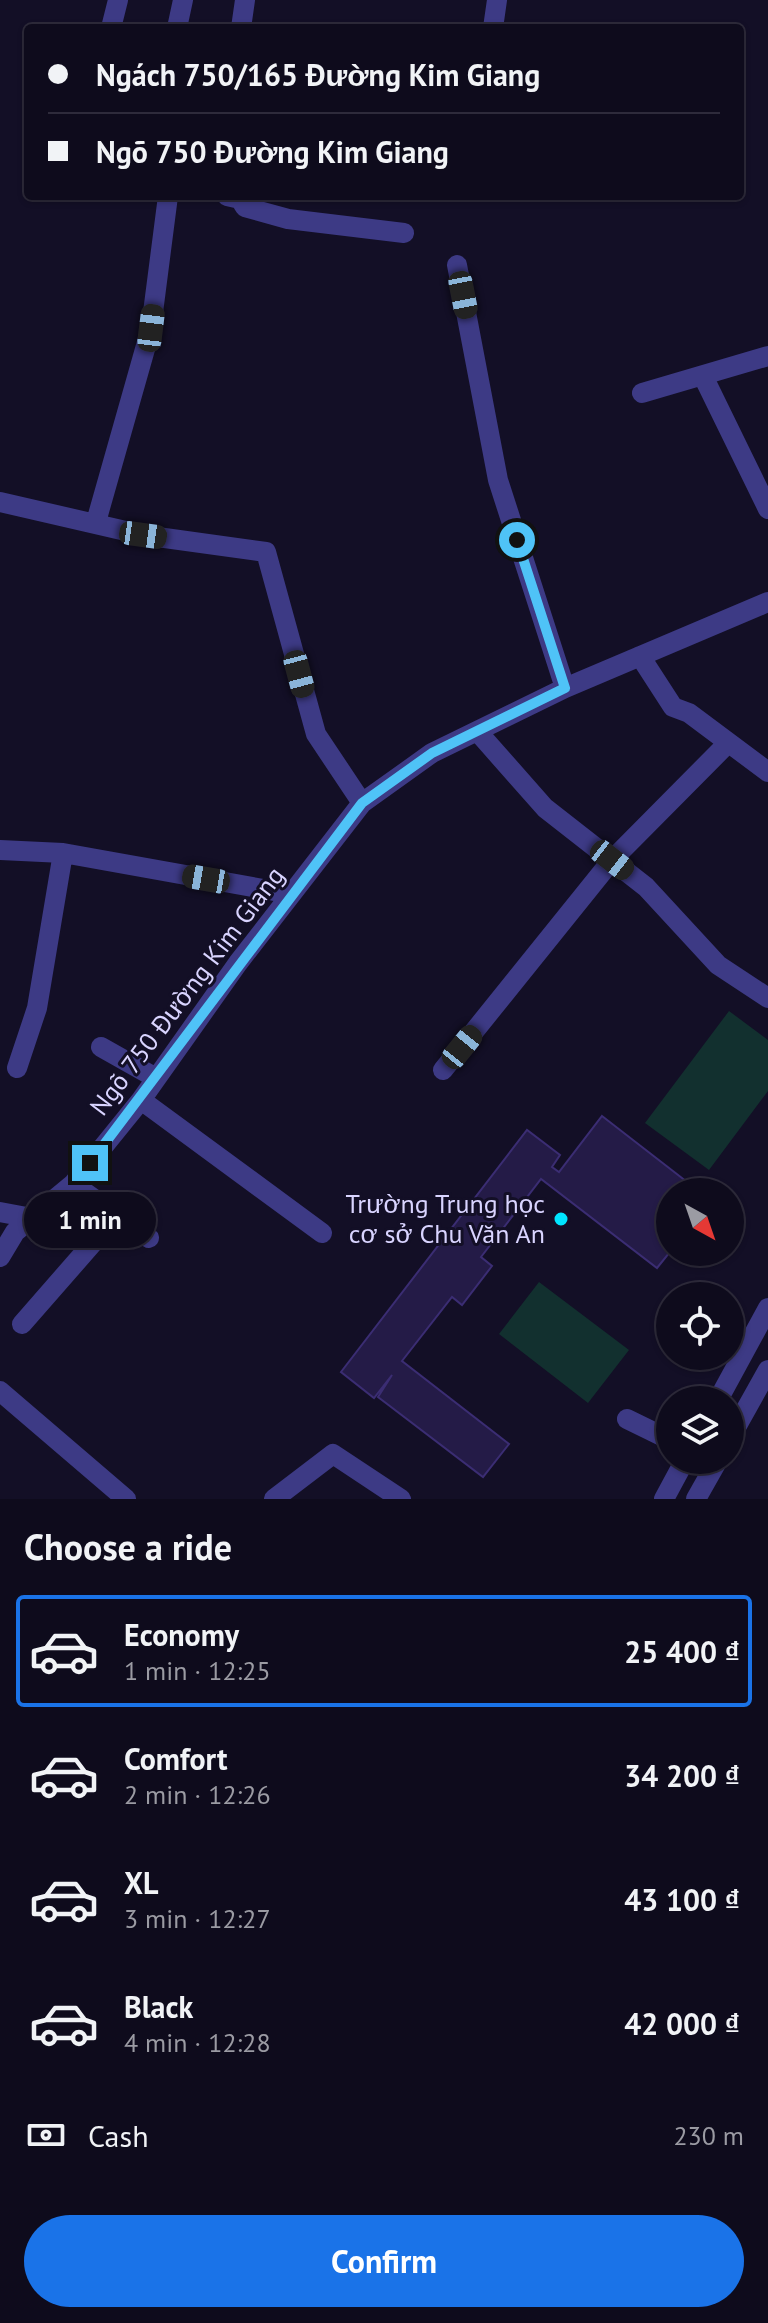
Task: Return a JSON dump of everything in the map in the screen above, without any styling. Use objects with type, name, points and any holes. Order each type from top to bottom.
[{"type":"street","points":[[112,24],[118,0]]},
{"type":"street","points":[[178,24],[183,0]]},
{"type":"street","points":[[242,24],[245,0]]},
{"type":"street","points":[[494,24],[497,0]]},
{"type":"street","points":[[96,522],[151,328],[167,200]]},
{"type":"street","points":[[241,200],[245,207],[288,219],[404,233]]},
{"type":"street","points":[[457,265],[498,480],[565,688]]},
{"type":"street","points":[[642,393],[768,356]]},
{"type":"street","points":[[703,376],[768,509]]},
{"type":"street","points":[[0,502],[143,535],[266,552],[316,734],[362,803]]},
{"type":"street","name":"Ngõ 750 Đường Kim Giang","points":[[0,1257],[15,1232],[73,1184],[141,1100],[291,894],[362,803],[432,753],[565,688],[768,602]]},
{"type":"street","points":[[640,656],[673,707],[689,713],[768,772]]},
{"type":"street","points":[[477,731],[545,808],[646,887],[718,965],[768,998]]},
{"type":"street","points":[[443,1070],[612,860],[728,743]]},
{"type":"street","points":[[0,850],[63,853],[291,894]]},
{"type":"street","points":[[17,1068],[37,1008],[63,853]]},
{"type":"street","points":[[101,1047],[156,1078]]},
{"type":"street","points":[[141,1100],[322,1233]]},
{"type":"street","points":[[73,1184],[119,1213],[149,1238]]},
{"type":"street","points":[[0,1212],[32,1218]]},
{"type":"street","points":[[22,1324],[119,1213]]},
{"type":"street","points":[[726,1386],[768,1308]]},
{"type":"street","points":[[744,1413],[768,1370]]},
{"type":"street","points":[[0,1391],[126,1499]]},
{"type":"street","points":[[627,1419],[656,1433]]},
{"type":"street","points":[[274,1499],[333,1454],[401,1499]]},
{"type":"street","points":[[664,1499],[677,1474]]},
{"type":"street","points":[[696,1499],[710,1474]]},
{"type":"green space","points":[[729,1011],[768,1040],[768,1091],[709,1170],[645,1123]]},
{"type":"green space","points":[[539,1282],[629,1350],[588,1403],[499,1334]]},
{"type":"building","points":[[602,1116],[682,1178],[656,1178],[657,1268],[541,1179],[481,1257],[492,1266],[462,1305],[452,1297],[402,1361],[509,1444],[483,1477],[378,1397],[392,1375],[374,1398],[341,1372],[527,1130],[560,1155],[552,1167],[559,1172]]},
{"type":"place","name":"Trường Trung học cơ sở Chu Văn An","points":[[561,1219]]},
{"type":"route","points":[[90,1163],[141,1100],[238,963],[362,803],[432,753],[565,688],[517,540]]}]
